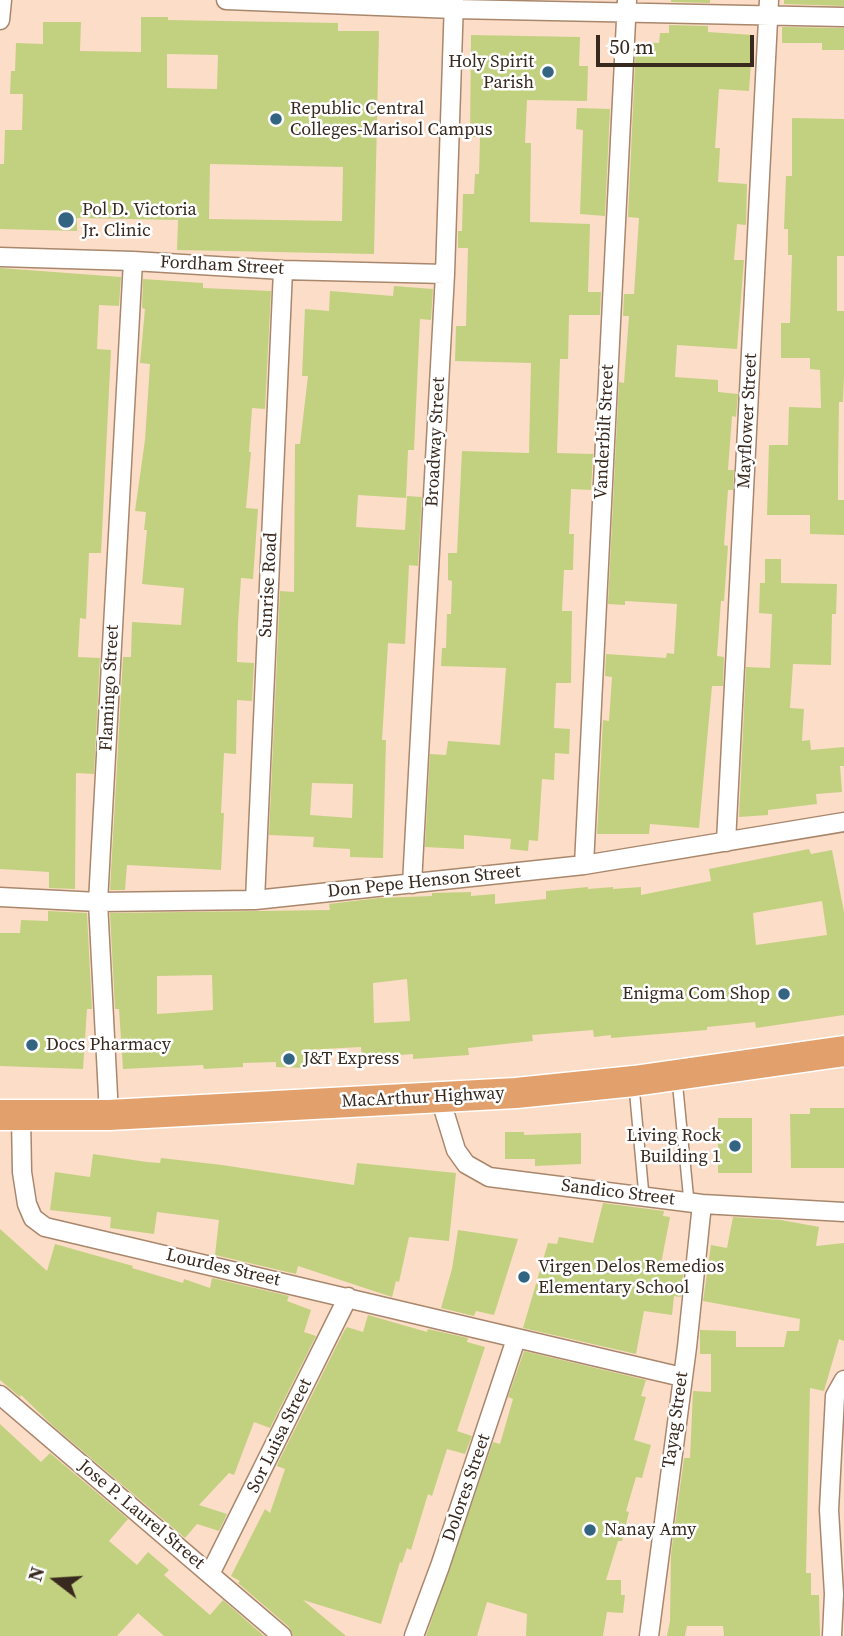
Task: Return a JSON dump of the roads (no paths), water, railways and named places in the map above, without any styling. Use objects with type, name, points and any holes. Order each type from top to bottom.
[{"type":"highway","name":"MacArthur Highway","points":[[10,1116],[109,1115],[440,1098],[634,1081],[844,1051]]},
{"type":"street","points":[[0,20],[2,0]]},
{"type":"street","points":[[228,0],[769,8],[844,17]]},
{"type":"street","name":"Broadway Street","points":[[412,884],[445,274],[454,5]]},
{"type":"street","name":"Vanderbilt Street","points":[[584,865],[627,6]]},
{"type":"street","name":"Mayflower Street","points":[[726,842],[769,8]]},
{"type":"street","name":"Fordham Street","points":[[0,257],[284,270],[445,274]]},
{"type":"street","name":"Flamingo Street","points":[[109,1115],[98,902],[133,261]]},
{"type":"street","name":"Sunrise Road","points":[[255,900],[284,270]]},
{"type":"street","name":"Don Pepe Henson Street","points":[[0,897],[98,902],[255,900],[584,865],[844,822]]},
{"type":"street","name":"Sandico Street","points":[[440,1098],[456,1150],[466,1164],[489,1177],[695,1203],[844,1212]]},
{"type":"street","name":"Lourdes Street","points":[[10,1116],[27,1204],[33,1218],[46,1227],[682,1377]]},
{"type":"street","name":"Tayag Street","points":[[649,1636],[696,1269],[695,1203]]},
{"type":"street","name":"Sor Luisa Street","points":[[210,1574],[348,1297]]},
{"type":"street","name":"Dolores Street","points":[[414,1636],[516,1339]]},
{"type":"street","points":[[832,1636],[834,1594],[829,1510],[835,1396],[844,1380]]},
{"type":"street","name":"Jose P. Laurel Street","points":[[0,1395],[282,1636]]},
{"type":"lane","points":[[677,1074],[695,1203]]},
{"type":"lane","points":[[634,1081],[644,1196]]},
{"type":"place","name":"Holy Spirit Parish","points":[[548,72]]},
{"type":"place","name":"Republic Central Colleges-Marisol Campus","points":[[276,119]]},
{"type":"place","name":"Pol D. Victoria Jr. Clinic","points":[[66,220]]},
{"type":"place","name":"Enigma Com Shop","points":[[784,994]]},
{"type":"place","name":"Docs Pharmacy","points":[[32,1045]]},
{"type":"place","name":"J&T Express","points":[[289,1059]]},
{"type":"place","name":"Living Rock Building 1","points":[[735,1146]]},
{"type":"place","name":"Virgen Delos Remedios Elementary School","points":[[524,1277]]},
{"type":"place","name":"Nanay Amy","points":[[590,1530]]}]
